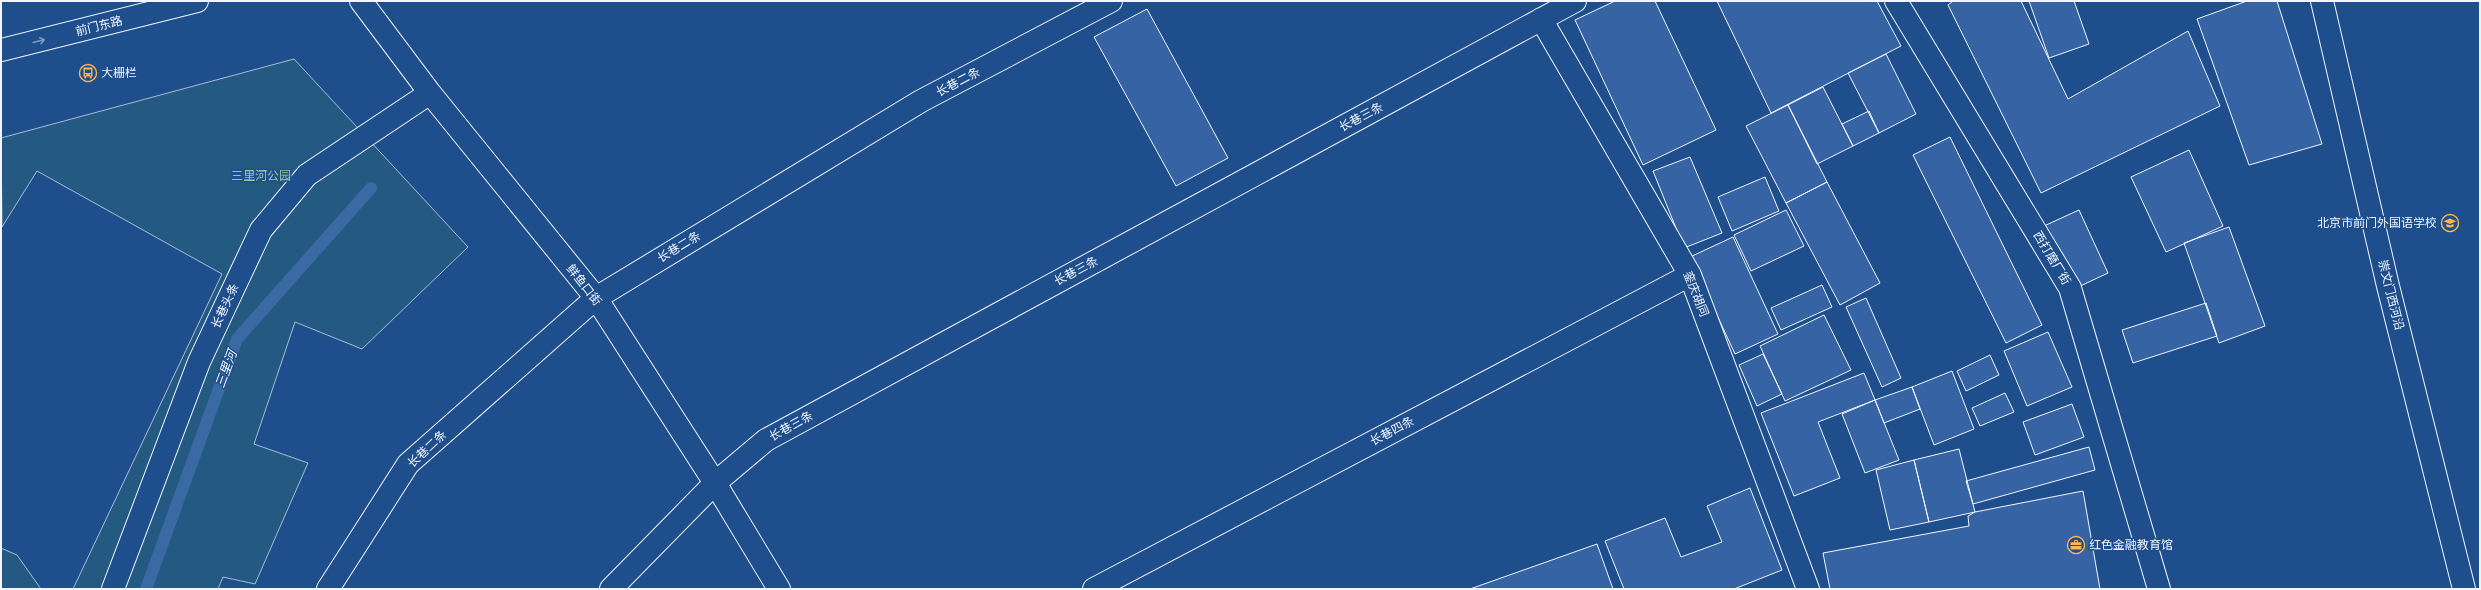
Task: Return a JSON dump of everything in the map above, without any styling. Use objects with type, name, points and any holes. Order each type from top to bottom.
[{"type":"street","name":"前门东路","points":[[1,50],[196,1]]},
{"type":"street","name":"鲜鱼口街","points":[[361,1],[430,93],[596,298],[716,483],[779,589]]},
{"type":"street","name":"长巷二条","points":[[328,589],[408,464],[596,298],[921,101],[1111,1]]},
{"type":"street","name":"长巷三条","points":[[611,589],[716,483],[766,440],[1575,1]]},
{"type":"street","name":"西打磨厂街","points":[[1896,1],[2070,288],[2159,589]]},
{"type":"street","name":"崇文门西河沿","points":[[2322,1],[2388,286],[2464,589]]},
{"type":"street","name":"銮庆胡同","points":[[1541,19],[1690,275],[1808,589]]},
{"type":"street","name":"长巷头条","points":[[114,589],[199,362],[260,230],[307,175],[430,93]]},
{"type":"street","name":"长巷四条","points":[[1094,589],[1690,275]]},
{"type":"green space","name":"三里河公园","points":[[294,59],[468,247],[362,349],[295,322],[254,444],[308,463],[255,584],[223,577],[218,589],[73,589],[222,274],[37,171],[2,227],[1,138]]},
{"type":"green space","points":[[1,548],[17,555],[41,589],[1,589]]},
{"type":"building","points":[[1615,1],[1655,1],[1716,130],[1643,165],[1575,20]]},
{"type":"building","points":[[1717,1],[1877,1],[1901,46],[1771,113]]},
{"type":"building","points":[[1953,1],[2021,1],[2068,99],[2188,31],[2220,106],[2041,193],[1948,5]]},
{"type":"building","points":[[2029,1],[2074,1],[2089,44],[2049,58]]},
{"type":"building","points":[[2247,1],[2277,1],[2322,144],[2249,165],[2197,19]]},
{"type":"building","points":[[1147,9],[1228,158],[1176,186],[1094,37]]},
{"type":"building","points":[[1886,54],[1916,114],[1879,133],[1848,73]]},
{"type":"building","points":[[1823,87],[1853,146],[1817,164],[1788,105]]},
{"type":"building","points":[[1788,105],[1827,182],[1786,203],[1746,126]]},
{"type":"building","points":[[1869,111],[1879,133],[1853,146],[1842,124]]},
{"type":"building","points":[[1950,137],[2042,325],[2006,343],[1913,155]]},
{"type":"building","points":[[2189,150],[2223,226],[2166,252],[2131,177]]},
{"type":"building","points":[[1690,157],[1722,233],[1684,248],[1653,171]]},
{"type":"building","points":[[1765,177],[1779,211],[1732,231],[1718,197]]},
{"type":"building","points":[[1827,182],[1880,283],[1840,305],[1786,203]]},
{"type":"building","points":[[1786,210],[1804,246],[1751,271],[1734,235]]},
{"type":"building","points":[[2079,210],[2108,273],[2074,289],[2044,226]]},
{"type":"building","points":[[2229,227],[2265,326],[2219,343],[2184,243]]},
{"type":"building","points":[[1733,237],[1778,334],[1735,354],[1690,257]]},
{"type":"building","points":[[1822,285],[1832,307],[1781,330],[1771,308]]},
{"type":"building","points":[[1866,298],[1901,378],[1882,387],[1846,307]]},
{"type":"building","points":[[2206,303],[2217,336],[2133,363],[2122,330]]},
{"type":"building","points":[[1824,315],[1851,370],[1785,401],[1760,346]]},
{"type":"building","points":[[2048,332],[2072,387],[2027,406],[2004,351]]},
{"type":"building","points":[[1763,354],[1782,394],[1757,406],[1739,365]]},
{"type":"building","points":[[1990,355],[1999,375],[1966,391],[1957,371]]},
{"type":"building","points":[[1952,371],[1974,429],[1934,445],[1912,387]]},
{"type":"building","points":[[1864,373],[1875,400],[1818,422],[1840,478],[1794,496],[1761,413]]},
{"type":"building","points":[[1912,387],[1920,409],[1884,423],[1875,400]]},
{"type":"building","points":[[2005,393],[2014,412],[1980,426],[1972,408]]},
{"type":"building","points":[[1875,400],[1899,460],[1865,473],[1842,414]]},
{"type":"building","points":[[2072,404],[2084,437],[2035,455],[2023,422]]},
{"type":"building","points":[[2089,447],[2095,470],[1973,504],[1966,481]]},
{"type":"building","points":[[1959,449],[1975,512],[1929,522],[1914,460]]},
{"type":"building","points":[[1914,460],[1929,522],[1890,530],[1876,470]]},
{"type":"building","points":[[1750,488],[1782,570],[1734,589],[1624,589],[1605,541],[1665,518],[1681,557],[1722,542],[1707,506]]},
{"type":"building","points":[[2083,491],[2100,589],[1830,589],[1823,553],[1969,526],[1968,516],[1975,512]]},
{"type":"building","points":[[1597,544],[1613,589],[1470,589]]},
{"type":"waterway","name":"三里河","points":[[146,589],[237,339],[371,188]]},
{"type":"place","name":"大栅栏","points":[[88,73]]},
{"type":"place","name":"北京市前门外国语学校","points":[[2450,223]]},
{"type":"place","name":"红色金融教育馆","points":[[2076,545]]}]
